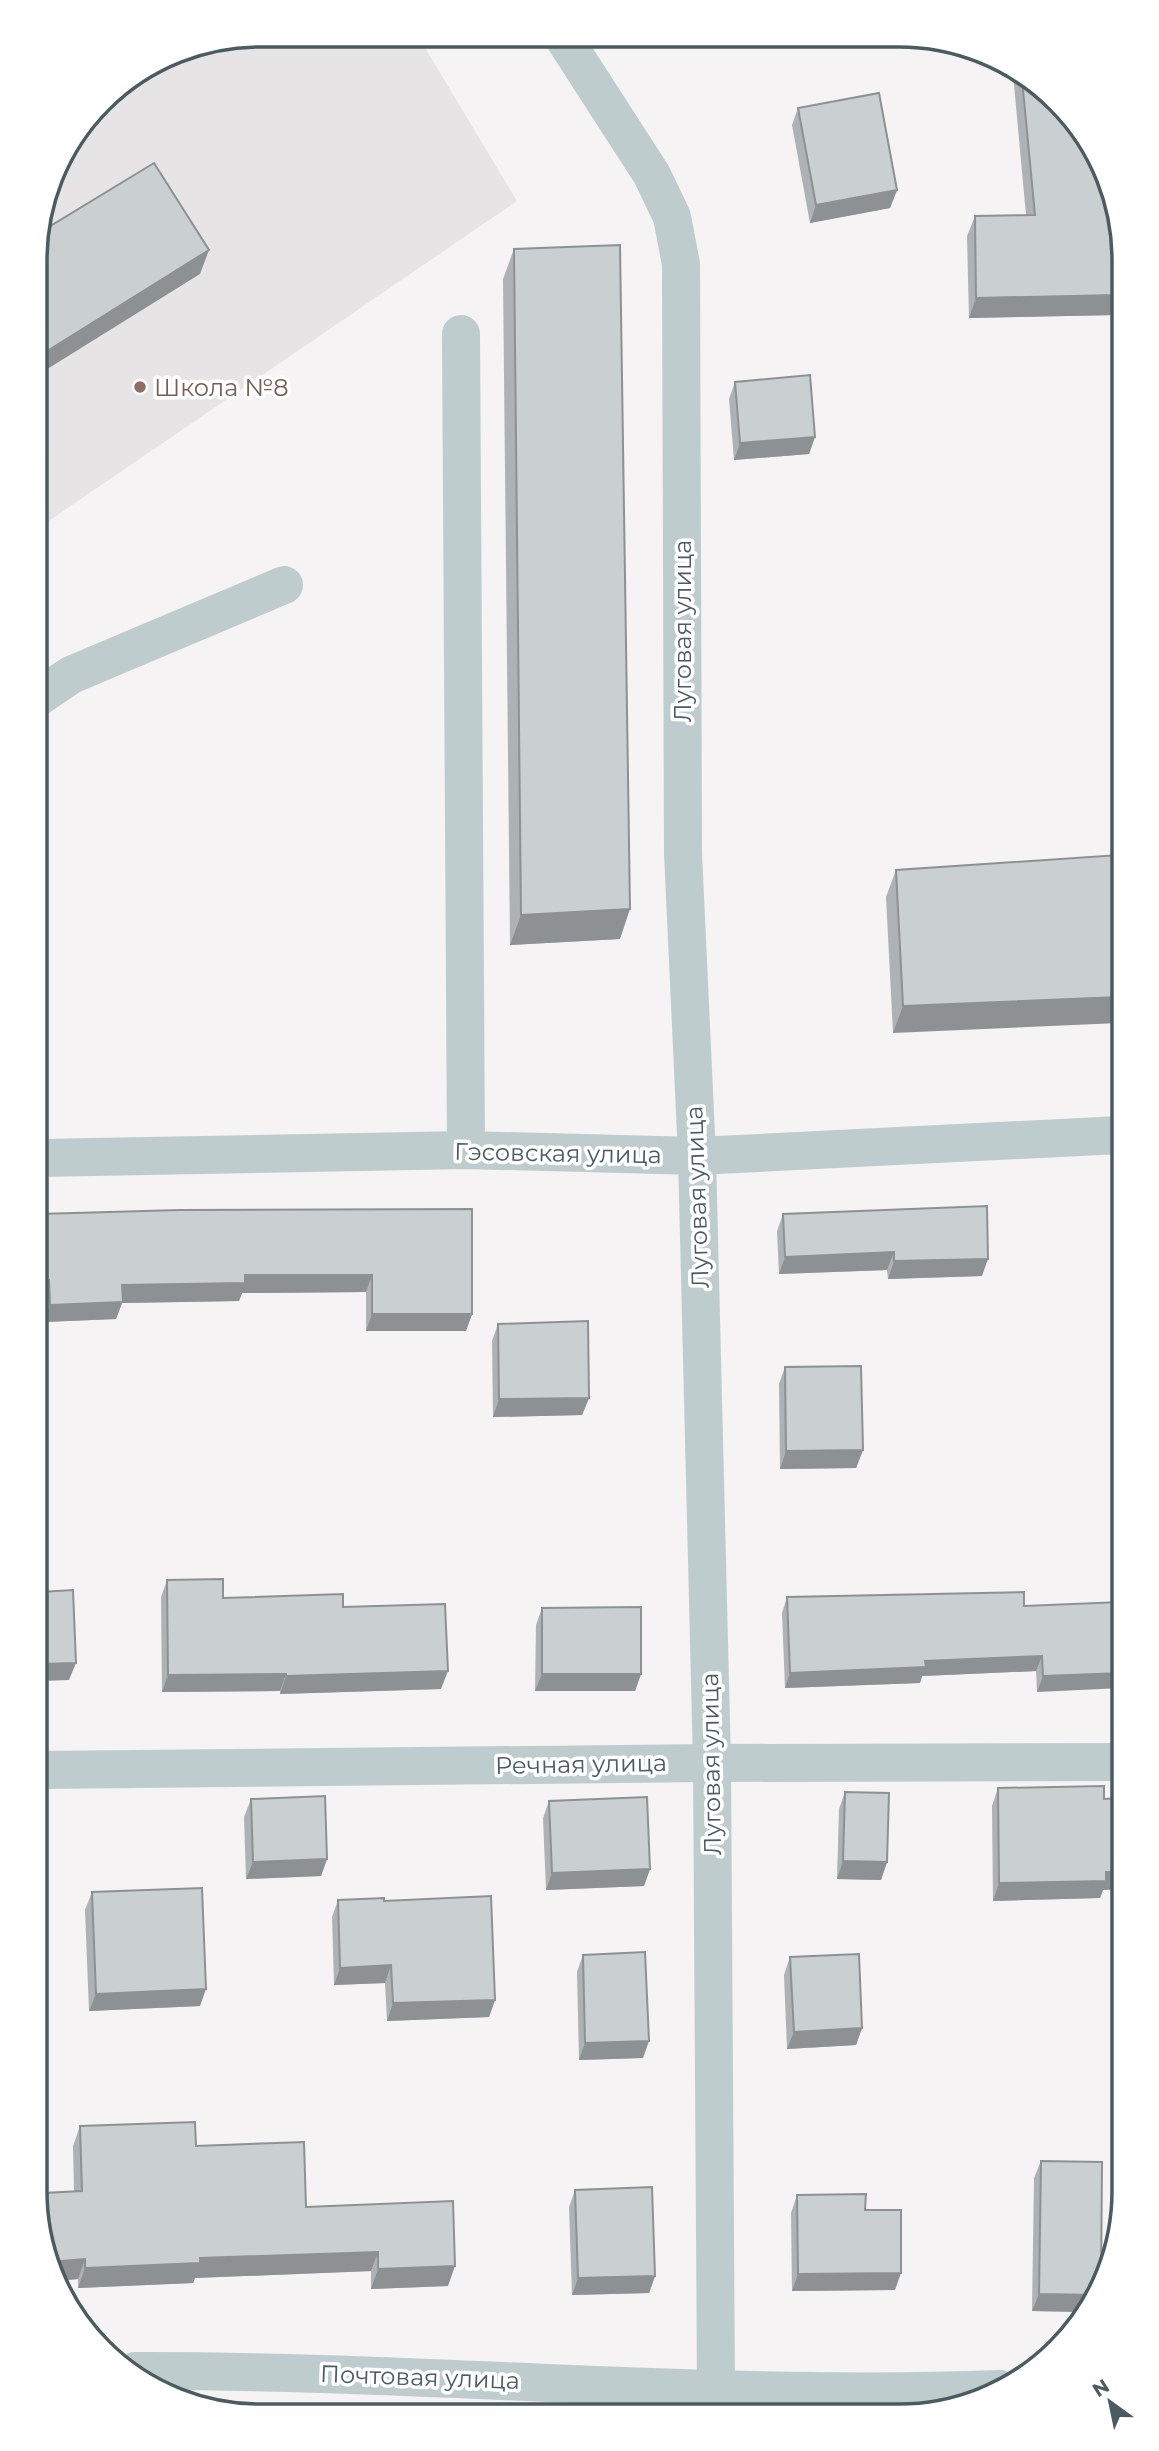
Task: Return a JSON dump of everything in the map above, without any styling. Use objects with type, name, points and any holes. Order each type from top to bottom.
[{"type":"street","name":"Луговая улица","points":[[570,48],[652,175],[672,217],[681,264],[683,853],[697,1156],[712,1763],[716,2389]]},
{"type":"street","points":[[461,334],[466,1150]]},
{"type":"street","points":[[48,691],[71,675],[284,585]]},
{"type":"street","name":"Гэсовская улица","points":[[48,1158],[466,1150],[697,1156],[1112,1135]]},
{"type":"street","name":"Речная улица","points":[[47,1770],[1111,1762]]},
{"type":"street","name":"Почтовая улица","points":[[147,2371],[258,2371],[716,2389],[977,2389]]},
{"type":"shaded area","name":"Школа №8","points":[[246,48],[425,48],[517,201],[48,522],[48,246],[51,219],[63,179],[83,142],[120,100],[142,83],[179,63],[219,51]]},
{"type":"building","points":[[1023,87],[1039,100],[1068,131],[1096,179],[1110,232],[1112,295],[976,298],[975,216],[1035,215]]},
{"type":"building","points":[[879,93],[897,190],[816,205],[798,108]]},
{"type":"building","points":[[154,163],[209,250],[48,351],[50,226]]},
{"type":"building","points":[[620,245],[630,909],[521,915],[514,249]]},
{"type":"building","points":[[810,375],[815,437],[740,443],[735,382]]},
{"type":"building","points":[[1112,855],[1112,997],[903,1006],[896,870]]},
{"type":"building","points":[[987,1206],[988,1259],[894,1261],[894,1252],[785,1257],[783,1214]]},
{"type":"building","points":[[472,1209],[472,1314],[372,1314],[372,1275],[245,1275],[245,1283],[122,1285],[123,1302],[50,1305],[48,1214],[180,1210]]},
{"type":"building","points":[[588,1321],[589,1398],[499,1399],[498,1324]]},
{"type":"building","points":[[861,1366],[863,1450],[786,1451],[785,1367]]},
{"type":"building","points":[[223,1579],[223,1598],[343,1594],[343,1607],[445,1604],[448,1671],[286,1676],[168,1675],[167,1580]]},
{"type":"building","points":[[73,1590],[76,1663],[47,1664],[47,1592]]},
{"type":"building","points":[[1024,1592],[1024,1606],[1111,1602],[1111,1673],[1043,1676],[1042,1656],[925,1661],[926,1667],[790,1673],[787,1597]]},
{"type":"building","points":[[641,1607],[641,1674],[542,1674],[542,1608]]},
{"type":"building","points":[[1104,1786],[1104,1799],[1111,1799],[1111,1872],[1106,1872],[1106,1881],[999,1883],[998,1788]]},
{"type":"building","points":[[845,1792],[889,1793],[887,1862],[843,1861]]},
{"type":"building","points":[[325,1796],[327,1859],[253,1862],[251,1799]]},
{"type":"building","points":[[647,1797],[650,1869],[552,1873],[549,1801]]},
{"type":"building","points":[[202,1888],[206,1989],[96,1994],[92,1892]]},
{"type":"building","points":[[491,1896],[495,2000],[393,2003],[391,1965],[340,1968],[338,1900],[384,1898],[384,1901]]},
{"type":"building","points":[[645,1952],[649,2041],[585,2043],[583,1955]]},
{"type":"building","points":[[859,1954],[862,2028],[794,2032],[790,1957]]},
{"type":"building","points":[[195,2122],[196,2146],[304,2142],[306,2207],[453,2201],[455,2266],[378,2269],[378,2252],[200,2258],[200,2263],[85,2268],[85,2259],[60,2261],[49,2219],[47,2193],[82,2191],[80,2126]]},
{"type":"building","points":[[1041,2161],[1102,2162],[1101,2255],[1096,2272],[1084,2295],[1039,2294]]},
{"type":"building","points":[[652,2187],[655,2276],[578,2278],[575,2190]]},
{"type":"building","points":[[866,2194],[865,2210],[901,2210],[901,2273],[798,2274],[797,2195]]},
{"type":"place","name":"Школа №8","points":[[140,387]]}]
